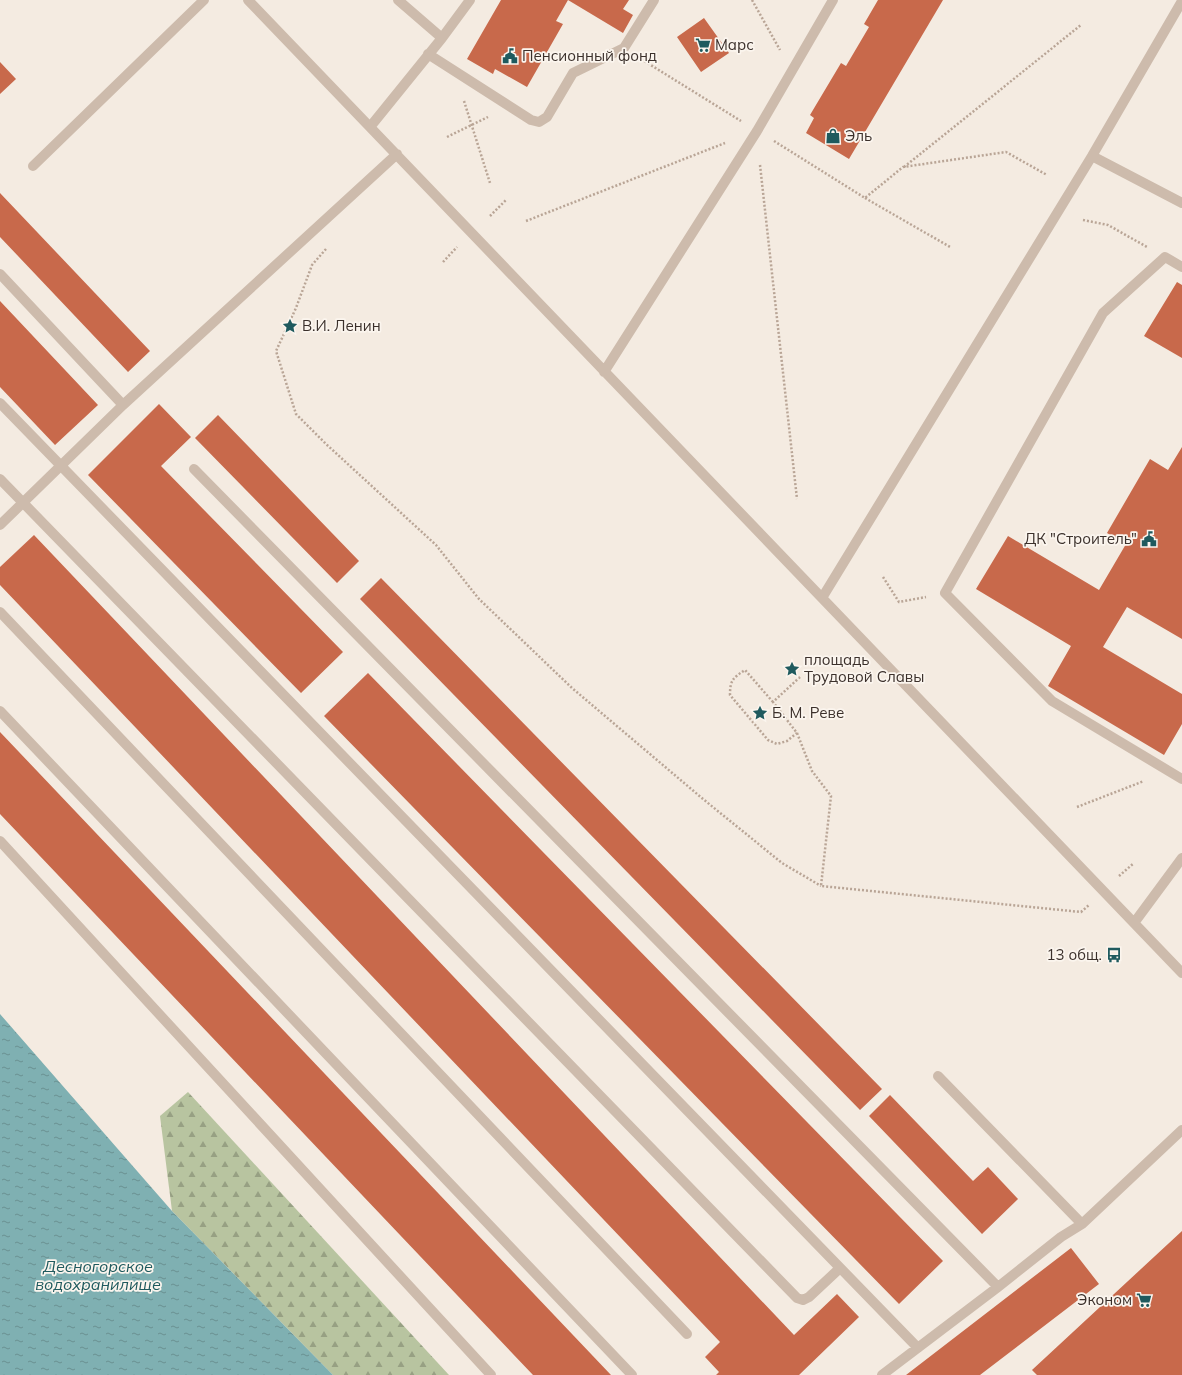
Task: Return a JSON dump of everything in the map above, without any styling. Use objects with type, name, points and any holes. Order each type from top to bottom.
[{"type":"street","points":[[33,166],[204,0]]},
{"type":"street","points":[[248,0],[1182,973]]},
{"type":"street","points":[[398,0],[442,38]]},
{"type":"street","points":[[370,127],[442,38],[470,0]]},
{"type":"street","points":[[428,54],[531,120],[539,122],[546,117],[573,73],[624,48],[654,0]]},
{"type":"street","points":[[604,372],[757,131],[833,0]]},
{"type":"street","points":[[822,598],[1092,156],[1182,1]]},
{"type":"street","points":[[0,525],[123,404],[397,154]]},
{"type":"street","points":[[1092,156],[1182,203]]},
{"type":"street","points":[[1182,267],[1165,257],[1103,313],[945,593],[1052,701],[1182,779]]},
{"type":"street","points":[[0,274],[123,404]]},
{"type":"street","points":[[0,403],[60,467],[918,1348]]},
{"type":"street","points":[[194,469],[998,1287]]},
{"type":"street","points":[[0,479],[798,1298],[803,1300],[809,1297],[840,1268]]},
{"type":"street","points":[[0,612],[687,1334]]},
{"type":"street","points":[[0,711],[632,1375]]},
{"type":"street","points":[[0,841],[491,1375]]},
{"type":"street","points":[[1134,923],[1182,858]]},
{"type":"street","points":[[938,1076],[1082,1224]]},
{"type":"street","points":[[882,1375],[1061,1237],[1082,1224],[1182,1130]]},
{"type":"path","points":[[752,0],[791,72]]},
{"type":"path","points":[[865,198],[1081,25]]},
{"type":"path","points":[[624,48],[865,198],[950,247]]},
{"type":"path","points":[[455,71],[490,183]]},
{"type":"path","points":[[447,137],[510,106]]},
{"type":"path","points":[[526,221],[757,131]]},
{"type":"path","points":[[757,131],[797,499]]},
{"type":"path","points":[[903,167],[1006,152],[1047,175]]},
{"type":"path","points":[[490,216],[506,200]]},
{"type":"path","points":[[1083,220],[1108,225],[1141,243]]},
{"type":"path","points":[[443,262],[459,246]]},
{"type":"path","points":[[328,247],[312,265],[296,308],[276,351],[296,414],[326,444],[436,544],[479,599],[572,688],[702,799],[782,863],[821,886],[1081,912],[1091,904]]},
{"type":"path","points":[[883,576],[899,602],[945,593]]},
{"type":"path","points":[[798,732],[786,741],[777,744],[768,740],[730,695],[730,685],[734,677],[745,670],[798,732],[812,771],[831,796],[821,886]]},
{"type":"path","points":[[773,702],[800,677]]},
{"type":"path","points":[[1077,807],[1169,771]]},
{"type":"path","points":[[1119,876],[1134,863]]},
{"type":"green space","points":[[188,1092],[449,1375],[333,1375],[172,1211],[160,1116]]},
{"type":"water","name":"Десногорское водохранилище","points":[[0,1014],[172,1211],[333,1375],[0,1375]]},
{"type":"building","points":[[501,0],[568,0],[556,21],[563,24],[527,87],[495,69],[493,74],[467,59]]},
{"type":"building","points":[[568,0],[629,0],[623,9],[633,15],[623,33]]},
{"type":"building","points":[[878,0],[943,0],[849,159],[806,133],[814,118],[810,115],[841,63],[846,66],[869,27],[864,24]]},
{"type":"building","name":"Марс","points":[[704,18],[729,53],[701,72],[677,37]]},
{"type":"building","points":[[0,62],[16,79],[0,94]]},
{"type":"building","points":[[0,193],[150,351],[128,372],[0,237]]},
{"type":"building","points":[[1177,282],[1182,285],[1182,358],[1144,336]]},
{"type":"building","points":[[0,301],[98,405],[55,445],[0,387]]},
{"type":"building","points":[[159,404],[191,437],[161,466],[343,652],[301,693],[88,475]]},
{"type":"building","points":[[218,415],[359,561],[337,583],[195,438]]},
{"type":"building","points":[[1182,447],[1182,639],[1127,607],[1103,647],[1182,694],[1182,724],[1164,755],[1048,686],[1071,646],[976,589],[1008,536],[1099,590],[1126,544],[1107,533],[1150,459],[1168,470]]},
{"type":"building","points":[[34,535],[794,1335],[837,1294],[859,1317],[799,1375],[716,1375],[719,1372],[705,1357],[720,1342],[0,585],[0,567]]},
{"type":"building","points":[[381,578],[882,1089],[860,1110],[360,599]]},
{"type":"building","points":[[368,673],[943,1261],[899,1304],[324,716]]},
{"type":"building","points":[[0,732],[611,1375],[533,1375],[0,814]]},
{"type":"building","points":[[890,1095],[973,1181],[988,1167],[1018,1199],[982,1234],[869,1116]]},
{"type":"building","name":"Эконом","points":[[1182,1231],[1182,1375],[1037,1375],[1032,1370]]},
{"type":"building","points":[[1071,1248],[1099,1284],[980,1375],[906,1375]]},
{"type":"place","name":"Марс","points":[[703,45]]},
{"type":"place","name":"Пенсионный фонд","points":[[510,56]]},
{"type":"place","name":"Эль","points":[[833,136]]},
{"type":"place","name":"В.И. Ленин","points":[[290,326]]},
{"type":"place","name":"ДК \"Строитель\"","points":[[1149,539]]},
{"type":"place","name":"площадь Трудовой Славы","points":[[792,669]]},
{"type":"place","name":"Б. М. Реве","points":[[760,713]]},
{"type":"place","name":"13 общ.","points":[[1114,955]]},
{"type":"place","name":"Эконом","points":[[1144,1300]]}]
